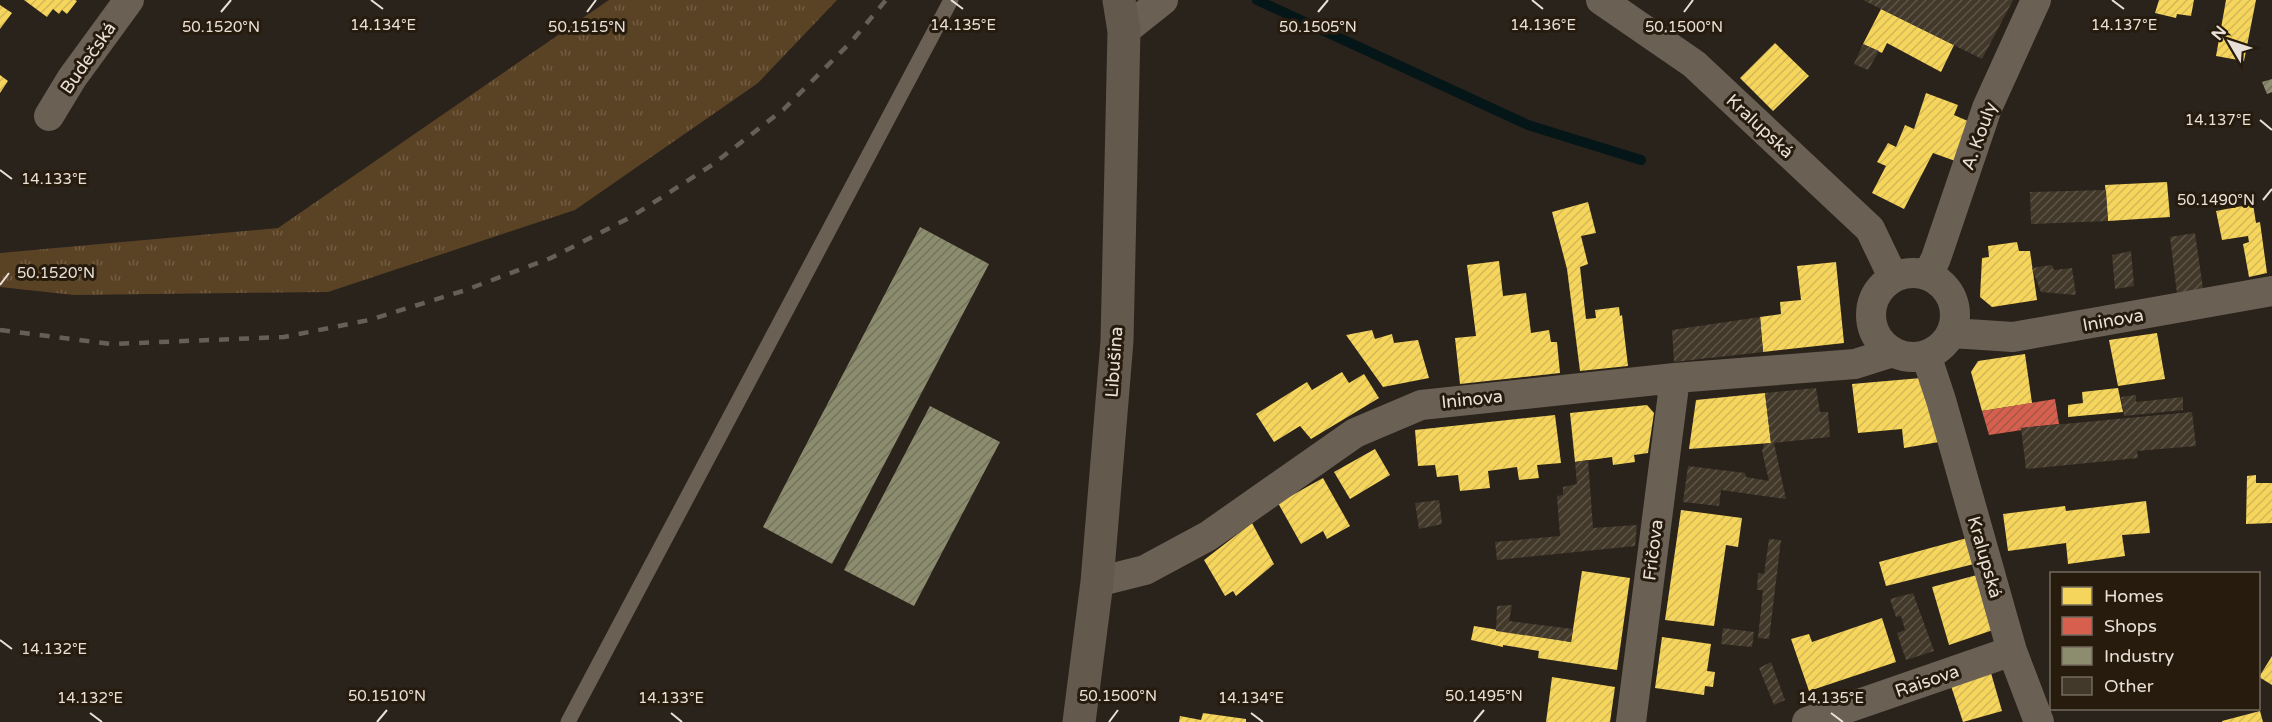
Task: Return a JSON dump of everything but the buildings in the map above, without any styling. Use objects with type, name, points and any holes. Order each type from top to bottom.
[{"type":"main road","name":"Libušina","points":[[1079,722],[1097,582],[1117,341],[1122,15]]},
{"type":"street","name":"Budečská","points":[[49,116],[72,78],[129,0]]},
{"type":"street","points":[[1122,15],[1163,0]]},
{"type":"street","name":"Kralupská","points":[[1601,0],[1694,64],[1870,229],[1893,277]]},
{"type":"street","name":"A. Kouly","points":[[1928,275],[1936,258],[1987,108],[2036,0]]},
{"type":"street","points":[[1893,352],[1881,343],[1874,329],[1871,315],[1874,300],[1881,286],[1893,277],[1916,272],[1938,280],[1948,290],[1954,304],[1956,318],[1952,333],[1944,345],[1926,355]]},
{"type":"street","name":"Ininova","points":[[1952,333],[2013,337],[2272,291]]},
{"type":"street","name":"Ininova","points":[[1097,582],[1145,570],[1166,559],[1208,536],[1355,433],[1421,405],[1675,378],[1855,364],[1893,352],[1909,357],[1926,355]]},
{"type":"street","name":"Kralupská","points":[[1926,355],[1941,400],[2012,651],[2039,722]]},
{"type":"street","name":"Fričova","points":[[1631,722],[1675,378]]},
{"type":"street","name":"Raisova","points":[[1807,722],[2012,651]]},
{"type":"lane","points":[[568,722],[951,0]]},
{"type":"green space","points":[[609,0],[837,0],[758,83],[575,210],[328,292],[74,295],[0,287],[0,253],[278,228]]},
{"type":"waterway","points":[[1257,0],[1528,125],[1641,160]]},
{"type":"railway","points":[[0,330],[112,344],[284,337],[369,320],[463,291],[551,258],[631,217],[712,165],[784,109],[851,42],[886,0]]}]
